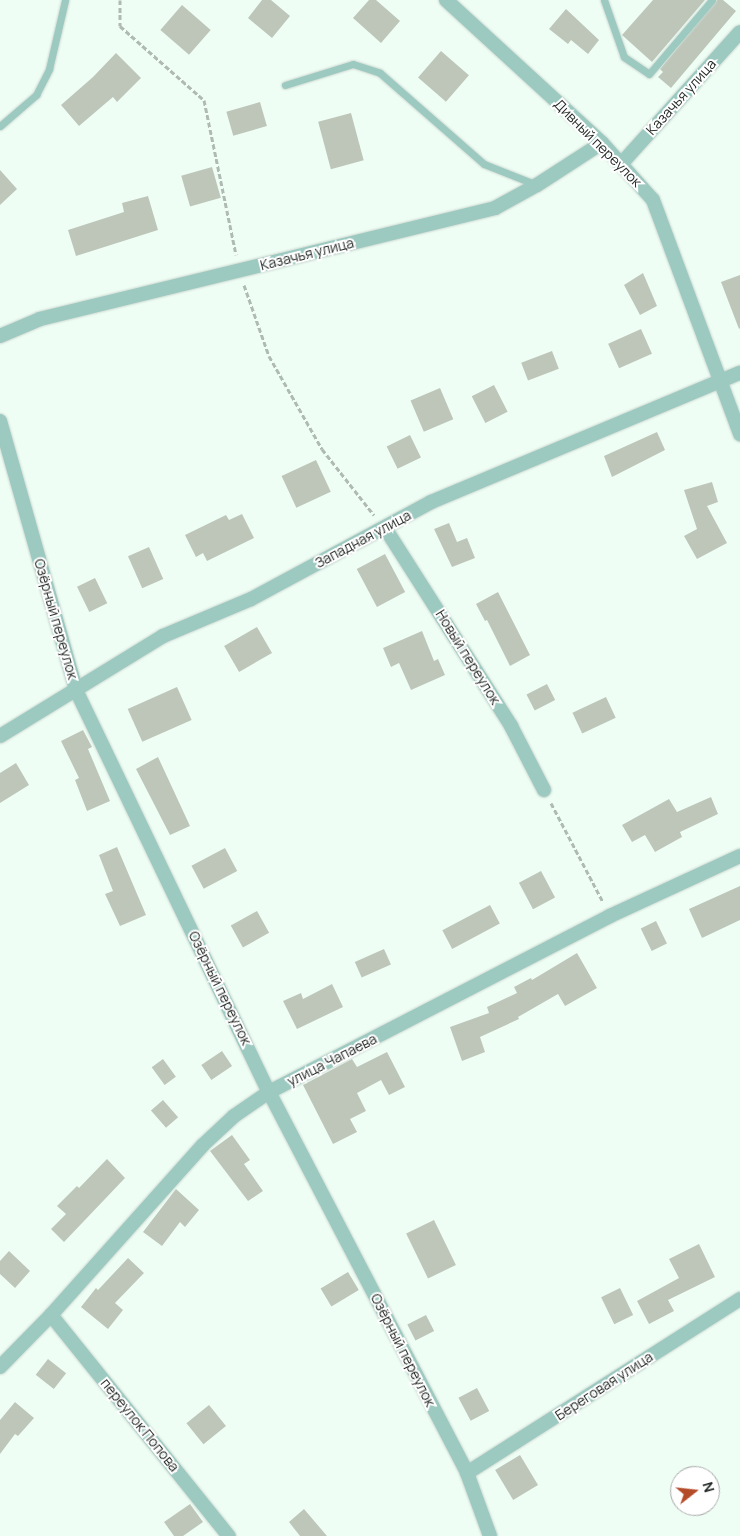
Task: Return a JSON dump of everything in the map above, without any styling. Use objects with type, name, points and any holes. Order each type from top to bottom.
[{"type":"street","name":"Дивный переулок","points":[[446,0],[602,143],[622,163],[653,200],[740,434]]},
{"type":"street","name":"Казачья улица","points":[[622,163],[740,32]]},
{"type":"street","name":"Казачья улица","points":[[0,336],[40,320],[495,208],[537,185],[602,143]]},
{"type":"street","name":"Западная улица","points":[[0,736],[163,636],[251,599],[431,502],[740,372]]},
{"type":"street","name":"Озёрный переулок","points":[[0,421],[76,690],[269,1092],[467,1474],[490,1536]]},
{"type":"street","name":"Новый переулок","points":[[385,528],[511,726],[544,790]]},
{"type":"street","name":"улица Чапаева","points":[[0,1367],[51,1315],[203,1145],[234,1116],[269,1092],[610,916],[740,856]]},
{"type":"street","name":"Береговая улица","points":[[467,1474],[740,1299]]},
{"type":"street","name":"переулок Попова","points":[[51,1315],[229,1536]]},
{"type":"lane","points":[[0,126],[36,94],[49,68],[65,0]]},
{"type":"lane","points":[[605,0],[624,57],[649,74],[712,0]]},
{"type":"lane","points":[[285,84],[353,64],[380,73],[484,164],[537,185]]},
{"type":"path","points":[[544,790],[610,916]]},
{"type":"building","points":[[262,0],[271,0],[290,16],[272,38],[248,18]]},
{"type":"building","points":[[369,0],[376,0],[400,21],[381,43],[353,18]]},
{"type":"building","points":[[653,0],[705,0],[652,62],[622,35]]},
{"type":"building","points":[[717,0],[723,0],[736,11],[671,88],[658,77],[663,72],[660,69]]},
{"type":"building","points":[[182,5],[211,30],[189,55],[160,30]]},
{"type":"building","points":[[566,9],[599,40],[588,54],[571,40],[568,44],[549,29]]},
{"type":"building","points":[[441,51],[469,75],[446,102],[418,77]]},
{"type":"building","points":[[116,53],[141,78],[117,102],[113,97],[79,126],[61,105],[93,77]]},
{"type":"building","points":[[260,102],[267,126],[233,136],[226,112]]},
{"type":"building","points":[[351,113],[364,160],[331,169],[318,122]]},
{"type":"building","points":[[212,167],[221,198],[190,207],[181,176]]},
{"type":"building","points":[[0,170],[17,189],[0,205]]},
{"type":"building","points":[[148,196],[158,230],[76,256],[68,230],[124,212],[122,203]]},
{"type":"building","points":[[643,273],[657,306],[640,315],[624,285]]},
{"type":"building","points":[[740,275],[740,328],[739,329],[721,282]]},
{"type":"building","points":[[641,329],[652,354],[619,368],[608,344]]},
{"type":"building","points":[[552,351],[559,369],[528,381],[521,363]]},
{"type":"building","points":[[494,385],[508,412],[485,423],[472,396]]},
{"type":"building","points":[[440,388],[453,419],[424,432],[411,401]]},
{"type":"building","points":[[657,432],[665,450],[612,477],[604,456]]},
{"type":"building","points":[[410,435],[421,457],[398,469],[387,446]]},
{"type":"building","points":[[316,460],[331,492],[296,508],[282,476]]},
{"type":"building","points":[[712,482],[718,502],[707,506],[727,543],[697,559],[684,536],[697,529],[684,490]]},
{"type":"building","points":[[242,514],[254,538],[207,561],[203,553],[196,557],[185,535],[226,515],[229,520]]},
{"type":"building","points":[[449,523],[457,542],[467,538],[475,558],[452,567],[434,529]]},
{"type":"building","points":[[149,547],[163,579],[142,588],[128,556]]},
{"type":"building","points":[[385,554],[405,592],[377,607],[357,569]]},
{"type":"building","points":[[95,578],[107,603],[89,612],[77,587]]},
{"type":"building","points":[[498,592],[530,655],[510,666],[487,620],[485,621],[476,604]]},
{"type":"building","points":[[257,627],[272,653],[239,672],[224,646]]},
{"type":"building","points":[[422,631],[434,661],[438,659],[445,675],[411,690],[399,663],[391,667],[383,648]]},
{"type":"building","points":[[547,684],[555,700],[535,710],[527,694]]},
{"type":"building","points":[[177,687],[192,720],[142,742],[128,709]]},
{"type":"building","points":[[606,697],[616,718],[582,733],[572,713]]},
{"type":"building","points":[[83,730],[92,747],[88,749],[110,801],[87,811],[75,780],[79,778],[61,741]]},
{"type":"building","points":[[158,757],[190,826],[170,835],[136,769]]},
{"type":"building","points":[[16,763],[29,785],[0,803],[0,773]]},
{"type":"building","points":[[711,797],[718,814],[680,832],[682,837],[655,852],[645,835],[632,842],[622,825],[669,799],[677,812]]},
{"type":"building","points":[[117,847],[146,915],[120,926],[105,894],[113,891],[99,855]]},
{"type":"building","points":[[225,848],[237,871],[204,889],[191,866]]},
{"type":"building","points":[[541,871],[555,897],[533,909],[519,883]]},
{"type":"building","points":[[740,886],[740,920],[702,938],[689,909]]},
{"type":"building","points":[[490,905],[500,924],[452,949],[442,930]]},
{"type":"building","points":[[257,911],[269,933],[243,947],[231,926]]},
{"type":"building","points":[[656,921],[667,943],[652,951],[641,928]]},
{"type":"building","points":[[384,949],[391,965],[362,978],[355,962]]},
{"type":"building","points":[[577,953],[597,988],[565,1006],[558,994],[518,1017],[519,1019],[480,1037],[485,1052],[462,1061],[450,1027],[489,1013],[487,1007],[517,993],[514,987],[531,978],[532,980]]},
{"type":"building","points":[[332,984],[343,1007],[297,1029],[283,1001],[301,993],[303,999]]},
{"type":"building","points":[[222,1051],[232,1066],[211,1080],[201,1065]]},
{"type":"building","points":[[387,1052],[405,1087],[389,1095],[381,1080],[357,1093],[366,1111],[350,1119],[357,1132],[333,1144],[303,1085],[352,1059],[357,1067]]},
{"type":"building","points":[[163,1059],[176,1077],[165,1085],[152,1067]]},
{"type":"building","points":[[163,1100],[178,1117],[166,1128],[151,1110]]},
{"type":"building","points":[[232,1135],[250,1160],[244,1164],[263,1191],[248,1201],[210,1151]]},
{"type":"building","points":[[107,1159],[125,1178],[64,1242],[51,1229],[66,1214],[57,1206],[77,1186],[79,1188]]},
{"type":"building","points":[[176,1189],[199,1210],[185,1227],[180,1222],[162,1246],[143,1232]]},
{"type":"building","points":[[434,1220],[456,1265],[428,1279],[406,1234]]},
{"type":"building","points":[[699,1244],[715,1277],[668,1300],[674,1311],[649,1324],[637,1301],[679,1278],[669,1259]]},
{"type":"building","points":[[9,1251],[30,1271],[15,1288],[0,1274],[0,1261]]},
{"type":"building","points":[[128,1258],[144,1273],[115,1303],[123,1310],[108,1329],[81,1307],[96,1288],[98,1290]]},
{"type":"building","points":[[348,1272],[359,1290],[331,1306],[321,1288]]},
{"type":"building","points":[[620,1288],[633,1315],[614,1324],[601,1297]]},
{"type":"building","points":[[426,1315],[434,1331],[415,1341],[407,1325]]},
{"type":"building","points":[[48,1359],[66,1373],[54,1389],[36,1375]]},
{"type":"building","points":[[477,1388],[489,1411],[471,1421],[458,1398]]},
{"type":"building","points":[[15,1402],[34,1418],[18,1436],[15,1434],[0,1454],[0,1420]]},
{"type":"building","points":[[209,1405],[226,1426],[203,1444],[186,1423]]},
{"type":"building","points":[[520,1455],[538,1485],[513,1500],[495,1470]]},
{"type":"building","points":[[190,1504],[203,1522],[183,1536],[174,1536],[164,1522]]},
{"type":"building","points":[[304,1509],[327,1536],[300,1536],[289,1522]]}]
